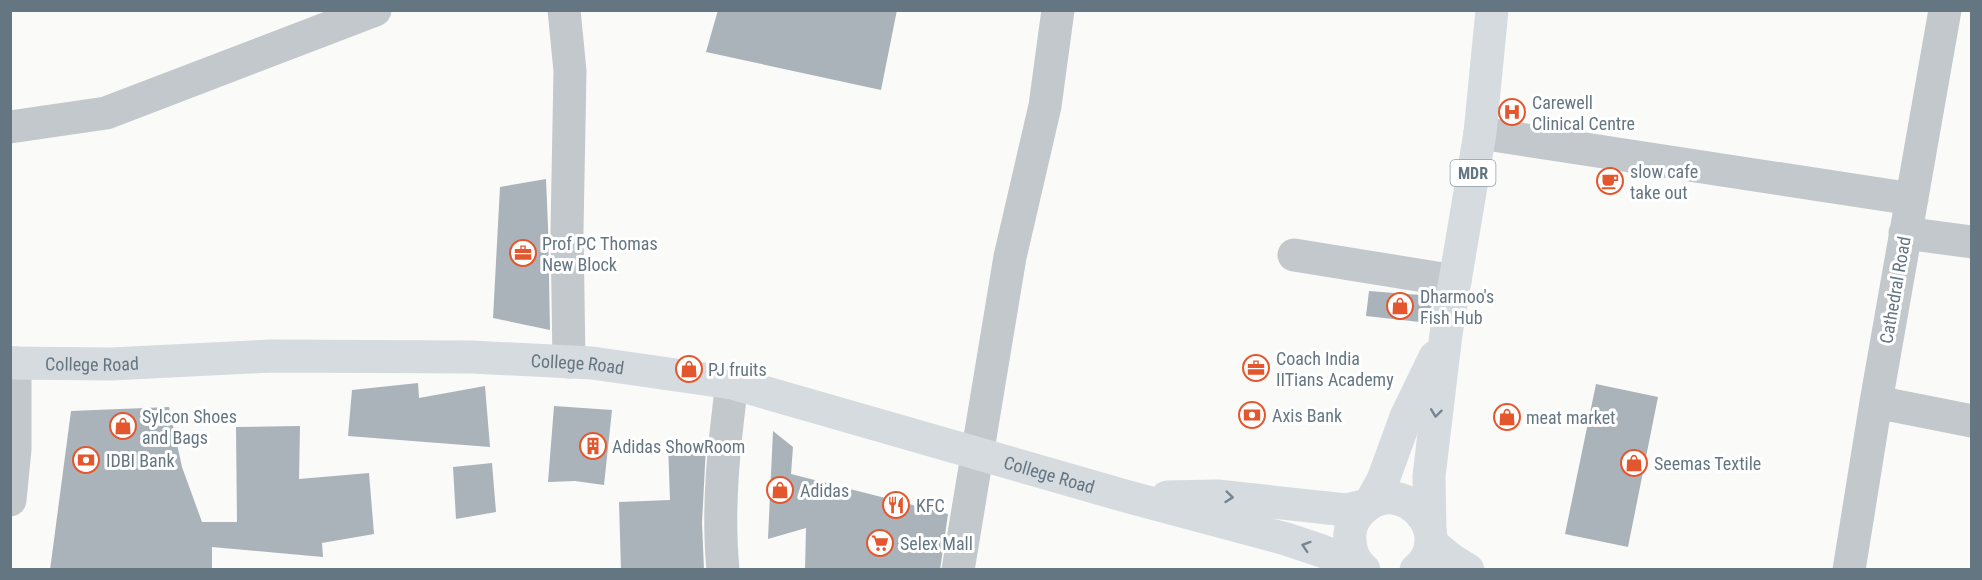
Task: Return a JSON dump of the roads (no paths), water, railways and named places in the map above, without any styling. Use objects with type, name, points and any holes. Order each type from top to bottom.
[{"type":"main road","name":"MDR","points":[[1446,334],[1480,133],[1492,10]]},
{"type":"main road","points":[[1362,568],[1353,556],[1349,542],[1350,528],[1356,515],[1369,504],[1383,480],[1406,417],[1446,334]]},
{"type":"main road","points":[[1426,547],[1429,476],[1446,334]]},
{"type":"main road","name":"College Road","points":[[13,363],[111,364],[272,356],[471,357],[592,363],[732,383],[978,455],[1286,539],[1362,568]]},
{"type":"main road","points":[[1129,497],[1217,496],[1346,510],[1382,499],[1395,498],[1417,508],[1425,518],[1426,547]]},
{"type":"main road","points":[[1426,547],[1468,570]]},
{"type":"street","points":[[564,10],[570,71],[567,230],[569,362]]},
{"type":"street","points":[[958,570],[1010,257],[1045,106],[1058,10]]},
{"type":"street","name":"Cathedral Road","points":[[1849,570],[1945,10]]},
{"type":"street","points":[[10,127],[106,113],[367,12]]},
{"type":"street","points":[[1480,133],[1912,199]]},
{"type":"street","points":[[1905,233],[1971,242]]},
{"type":"street","points":[[1294,255],[1455,281]]},
{"type":"street","points":[[10,500],[15,449],[13,363]]},
{"type":"street","points":[[723,570],[721,549],[722,456],[732,383]]},
{"type":"street","points":[[1876,402],[1971,421]]},
{"type":"place","name":"Carewell Clinical Centre","points":[[1512,112]]},
{"type":"place","name":"slow cafe take out","points":[[1610,181]]},
{"type":"place","name":"Prof PC Thomas New Block","points":[[523,253]]},
{"type":"place","name":"Dharmoo's Fish Hub","points":[[1400,306]]},
{"type":"place","name":"Coach India IITians Academy","points":[[1256,368]]},
{"type":"place","name":"PJ fruits","points":[[689,369]]},
{"type":"place","name":"Axis Bank","points":[[1252,415]]},
{"type":"place","name":"meat market","points":[[1507,417]]},
{"type":"place","name":"Sylcon Shoes and Bags","points":[[123,426]]},
{"type":"place","name":"Adidas ShowRoom","points":[[593,446]]},
{"type":"place","name":"IDBI Bank","points":[[86,460]]},
{"type":"place","name":"Seemas Textile","points":[[1634,463]]},
{"type":"place","name":"Adidas","points":[[780,490]]},
{"type":"place","name":"KFC","points":[[896,505]]},
{"type":"place","name":"Selex Mall","points":[[880,543]]}]
